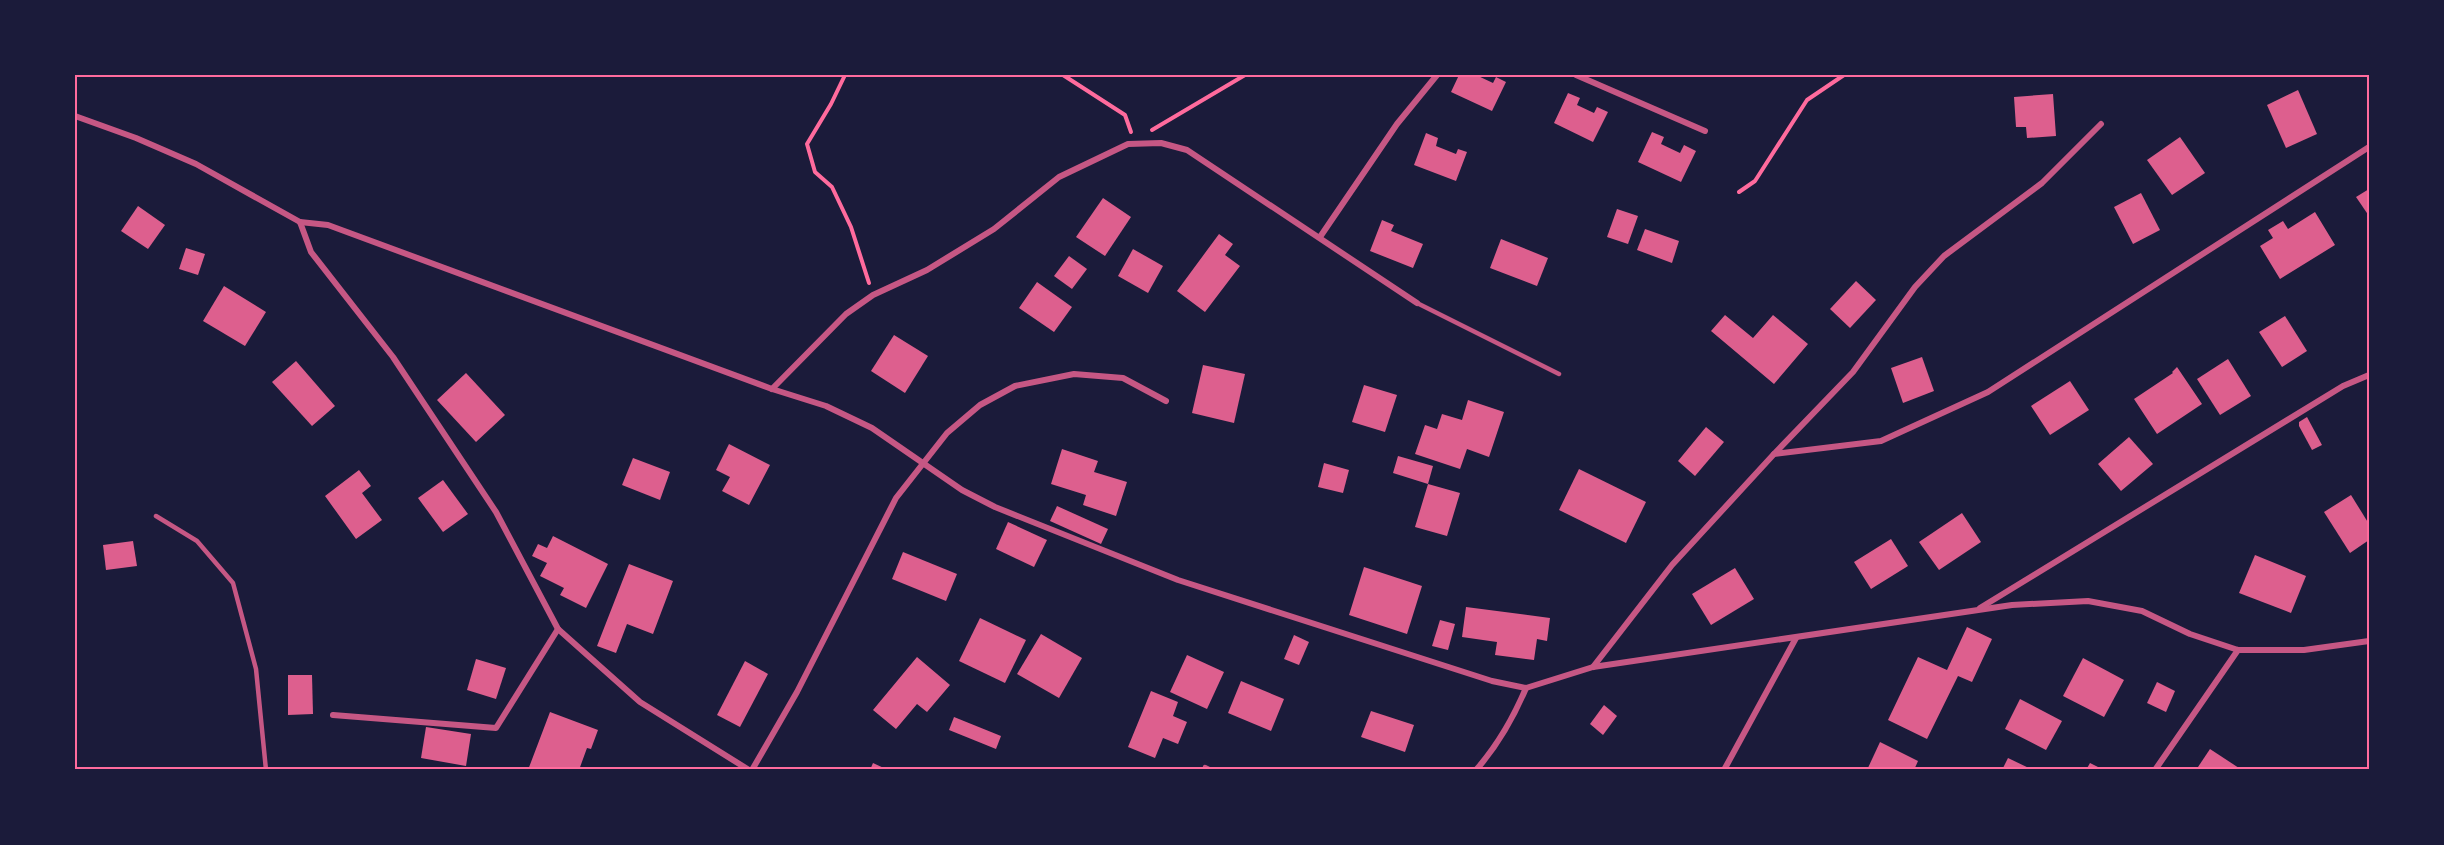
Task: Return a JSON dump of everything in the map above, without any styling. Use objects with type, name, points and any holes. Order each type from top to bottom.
[{"type":"street","points":[[1320,237],[1397,124],[1437,75]]},
{"type":"street","points":[[1576,75],[1705,131]]},
{"type":"street","points":[[75,116],[136,138],[196,164],[300,222],[328,225],[772,389],[826,406],[872,428],[962,490],[995,507],[1178,580],[1492,681],[1526,688],[1593,667],[2012,605],[2088,601],[2142,611],[2190,634],[2238,650],[2304,650],[2369,641]]},
{"type":"street","points":[[1593,667],[1672,565],[1853,372],[1915,287],[1944,256],[2042,183],[2101,124]]},
{"type":"street","points":[[772,389],[846,314],[873,295],[927,270],[994,229],[1059,177],[1128,144],[1161,143],[1187,150],[1417,303]]},
{"type":"street","points":[[1774,454],[1881,441],[1988,392],[2369,147]]},
{"type":"street","points":[[300,222],[311,252],[393,357],[496,512],[558,629],[639,702],[751,770],[797,692],[896,498],[947,434],[980,405],[1015,386],[1074,374],[1123,378],[1166,401]]},
{"type":"street","points":[[1977,610],[2343,386],[2369,375]]},
{"type":"street","points":[[333,715],[496,728],[558,629]]},
{"type":"street","points":[[1724,770],[1796,638]]},
{"type":"street","points":[[2155,770],[2238,650]]},
{"type":"street","points":[[1476,770],[1494,750],[1515,715],[1526,688]]},
{"type":"lane","points":[[1417,303],[1559,374]]},
{"type":"lane","points":[[156,516],[197,541],[233,584],[256,669],[266,770]]},
{"type":"lane","points":[[1205,767],[1211,770]]},
{"type":"path","points":[[845,75],[807,144],[815,171],[832,187],[851,227],[873,295]]},
{"type":"path","points":[[1063,75],[1125,115],[1131,131],[1128,144]]},
{"type":"path","points":[[1128,144],[1245,75]]},
{"type":"path","points":[[1739,192],[1755,181],[1807,100],[1844,75]]},
{"type":"building","points":[[1459,75],[1476,75],[1493,83],[1496,77],[1506,82],[1492,111],[1451,92]]},
{"type":"building","points":[[2298,90],[2317,134],[2286,148],[2267,105]]},
{"type":"building","points":[[1568,93],[1580,98],[1577,105],[1594,113],[1597,107],[1608,112],[1593,142],[1554,123]]},
{"type":"building","points":[[2053,94],[2056,136],[2027,138],[2026,127],[2016,127],[2014,97]]},
{"type":"building","points":[[1652,132],[1664,137],[1661,144],[1680,153],[1684,145],[1696,151],[1681,182],[1638,162]]},
{"type":"building","points":[[1426,133],[1438,138],[1436,146],[1456,154],[1458,149],[1467,152],[1456,181],[1414,165]]},
{"type":"building","points":[[2180,137],[2205,173],[2172,195],[2147,160]]},
{"type":"building","points":[[2369,189],[2369,216],[2356,197]]},
{"type":"building","points":[[2141,193],[2160,230],[2133,244],[2114,207]]},
{"type":"building","points":[[1103,198],[1131,217],[1105,256],[1076,237]]},
{"type":"building","points":[[138,206],[165,225],[148,249],[121,231]]},
{"type":"building","points":[[1617,209],[1638,216],[1628,244],[1607,237]]},
{"type":"building","points":[[2315,212],[2335,245],[2280,279],[2260,246],[2273,238],[2268,230],[2283,221],[2288,229]]},
{"type":"building","points":[[1382,220],[1394,225],[1391,231],[1423,244],[1413,268],[1370,251]]},
{"type":"building","points":[[1645,229],[1679,241],[1672,263],[1637,250]]},
{"type":"building","points":[[1219,234],[1233,244],[1225,255],[1240,266],[1205,312],[1177,291]]},
{"type":"building","points":[[1501,239],[1548,258],[1537,286],[1490,268]]},
{"type":"building","points":[[186,248],[205,254],[198,275],[179,269]]},
{"type":"building","points":[[1133,249],[1163,266],[1148,293],[1118,276]]},
{"type":"building","points":[[1069,256],[1087,269],[1072,289],[1054,276]]},
{"type":"building","points":[[1856,281],[1876,300],[1850,328],[1830,309]]},
{"type":"building","points":[[1037,282],[1072,307],[1054,332],[1019,308]]},
{"type":"building","points":[[224,286],[266,312],[245,346],[203,321]]},
{"type":"building","points":[[1725,315],[1753,338],[1773,315],[1808,344],[1774,384],[1711,331]]},
{"type":"building","points":[[2285,316],[2307,351],[2282,367],[2259,332]]},
{"type":"building","points":[[894,335],[928,356],[905,393],[871,371]]},
{"type":"building","points":[[1922,357],[1934,391],[1903,403],[1891,368]]},
{"type":"building","points":[[2228,359],[2251,396],[2220,415],[2197,379]]},
{"type":"building","points":[[296,361],[335,406],[312,426],[272,382]]},
{"type":"building","points":[[1203,365],[1245,374],[1234,423],[1192,413]]},
{"type":"building","points":[[2177,367],[2202,404],[2157,434],[2134,399],[2173,373]]},
{"type":"building","points":[[466,373],[505,415],[476,442],[437,400]]},
{"type":"building","points":[[2070,381],[2089,410],[2050,435],[2031,406]]},
{"type":"building","points":[[1364,385],[1397,395],[1385,432],[1352,422]]},
{"type":"building","points":[[1468,400],[1504,412],[1489,457],[1467,449],[1460,469],[1415,454],[1425,425],[1437,429],[1442,414],[1462,420]]},
{"type":"building","points":[[2307,417],[2322,445],[2312,450],[2299,426],[2299,422]]},
{"type":"building","points":[[1706,427],[1724,442],[1695,476],[1678,461]]},
{"type":"building","points":[[2129,437],[2153,464],[2121,491],[2098,464]]},
{"type":"building","points":[[729,444],[770,465],[749,505],[722,491],[730,477],[716,470]]},
{"type":"building","points":[[1062,449],[1098,461],[1094,472],[1127,482],[1116,516],[1083,505],[1086,495],[1051,484]]},
{"type":"building","points":[[1398,456],[1433,466],[1428,484],[1393,473]]},
{"type":"building","points":[[633,458],[670,472],[660,500],[622,485]]},
{"type":"building","points":[[1324,463],[1349,470],[1343,493],[1318,487]]},
{"type":"building","points":[[1579,469],[1646,502],[1626,543],[1559,510]]},
{"type":"building","points":[[359,470],[371,486],[362,493],[382,520],[356,539],[325,496]]},
{"type":"building","points":[[443,480],[468,514],[443,532],[418,498]]},
{"type":"building","points":[[1428,484],[1460,493],[1447,536],[1415,527]]},
{"type":"building","points":[[2351,495],[2369,524],[2369,540],[2350,553],[2324,512]]},
{"type":"building","points":[[1057,506],[1108,529],[1101,544],[1050,521]]},
{"type":"building","points":[[1962,513],[1981,542],[1939,570],[1919,542]]},
{"type":"building","points":[[1008,522],[1047,540],[1034,567],[996,549]]},
{"type":"building","points":[[553,536],[608,564],[586,608],[560,595],[564,588],[540,576],[547,563],[532,556],[538,544],[547,548]]},
{"type":"building","points":[[1891,539],[1908,566],[1871,589],[1854,562]]},
{"type":"building","points":[[133,541],[137,566],[106,570],[103,545]]},
{"type":"building","points":[[903,552],[957,574],[946,601],[892,579]]},
{"type":"building","points":[[2255,555],[2306,576],[2291,613],[2239,593]]},
{"type":"building","points":[[629,564],[673,581],[653,634],[627,624],[616,653],[597,646]]},
{"type":"building","points":[[1364,567],[1422,586],[1407,634],[1349,615]]},
{"type":"building","points":[[1735,568],[1754,599],[1711,625],[1692,594]]},
{"type":"building","points":[[1466,607],[1550,618],[1547,641],[1537,639],[1534,660],[1495,655],[1497,642],[1462,637]]},
{"type":"building","points":[[980,618],[1026,640],[1005,683],[959,661]]},
{"type":"building","points":[[1440,620],[1455,624],[1448,650],[1432,646]]},
{"type":"building","points":[[1967,627],[1992,639],[1972,682],[1958,676],[1927,739],[1888,720],[1918,657],[1947,670]]},
{"type":"building","points":[[1041,634],[1082,658],[1059,698],[1017,674]]},
{"type":"building","points":[[1294,635],[1309,642],[1299,665],[1284,659]]},
{"type":"building","points":[[1187,655],[1224,672],[1207,709],[1170,692]]},
{"type":"building","points":[[917,657],[950,685],[927,712],[917,704],[896,729],[873,710]]},
{"type":"building","points":[[2083,658],[2124,680],[2104,717],[2063,696]]},
{"type":"building","points":[[476,659],[506,668],[496,699],[467,690]]},
{"type":"building","points":[[745,661],[768,674],[740,727],[717,715]]},
{"type":"building","points":[[288,675],[312,675],[313,714],[288,715]]},
{"type":"building","points":[[1241,681],[1284,699],[1271,731],[1228,713]]},
{"type":"building","points":[[2157,682],[2175,691],[2166,712],[2147,703]]},
{"type":"building","points":[[1151,691],[1178,702],[1173,716],[1187,722],[1178,744],[1163,738],[1155,758],[1128,747]]},
{"type":"building","points":[[2020,699],[2062,721],[2046,750],[2005,729]]},
{"type":"building","points":[[1604,705],[1617,716],[1603,735],[1590,724]]},
{"type":"building","points":[[1371,711],[1414,725],[1405,752],[1361,737]]},
{"type":"building","points":[[550,712],[598,730],[591,749],[587,748],[579,770],[528,770]]},
{"type":"building","points":[[954,717],[1001,736],[996,749],[949,730]]},
{"type":"building","points":[[426,727],[471,734],[466,766],[421,758]]},
{"type":"building","points":[[1880,742],[1918,761],[1914,770],[1867,770]]},
{"type":"building","points":[[2210,749],[2242,770],[2196,770]]},
{"type":"building","points":[[2008,758],[2033,770],[2002,770]]},
{"type":"building","points":[[873,763],[888,770],[870,770]]},
{"type":"building","points":[[2090,763],[2104,770],[2086,770]]}]
